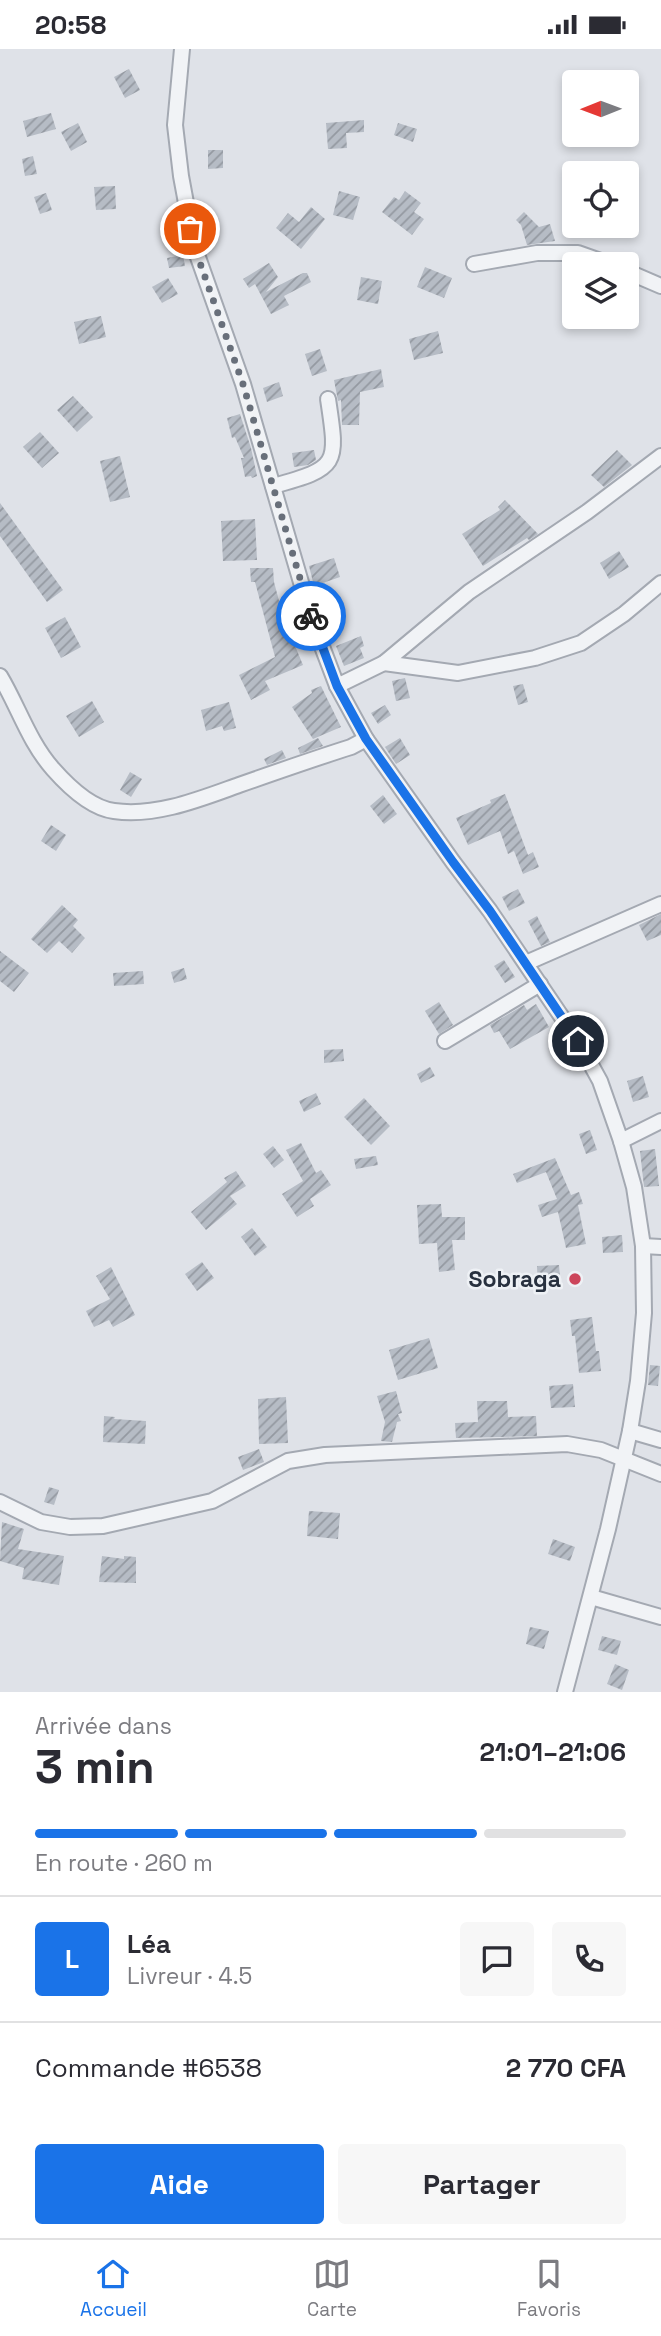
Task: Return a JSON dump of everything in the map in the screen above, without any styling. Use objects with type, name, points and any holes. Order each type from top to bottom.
[{"type":"street","points":[[182,49],[175,125],[186,211],[194,246],[243,384],[312,620],[337,686],[366,739],[526,963],[578,1041],[600,1081],[634,1187],[643,1246],[642,1340],[630,1431],[591,1597],[565,1692]]},
{"type":"street","points":[[474,264],[537,253],[562,253]]},
{"type":"street","points":[[639,277],[661,286]]},
{"type":"street","points":[[273,486],[304,477],[328,462],[335,442],[328,399]]},
{"type":"street","points":[[337,686],[384,663],[470,592],[587,512],[661,456]]},
{"type":"street","points":[[384,663],[458,673],[535,658],[581,643],[624,614],[661,583]]},
{"type":"street","points":[[0,676],[23,723],[52,768],[80,794],[113,811],[161,810],[351,747],[366,739]]},
{"type":"street","points":[[526,963],[661,904]]},
{"type":"street","points":[[445,1041],[540,984]]},
{"type":"street","points":[[621,1141],[661,1121]]},
{"type":"street","points":[[643,1246],[661,1247]]},
{"type":"street","points":[[630,1431],[661,1440]]},
{"type":"street","points":[[0,1502],[41,1522],[70,1527],[103,1526],[212,1501],[288,1461],[326,1455],[567,1444],[601,1450],[661,1474]]},
{"type":"street","points":[[591,1597],[661,1617]]},
{"type":"building","points":[[129,69],[140,90],[125,98],[114,77]]},
{"type":"building","points":[[51,113],[56,129],[27,137],[23,121]]},
{"type":"building","points":[[364,120],[364,132],[346,133],[347,148],[328,149],[326,123]]},
{"type":"building","points":[[78,123],[87,142],[71,151],[61,132]]},
{"type":"building","points":[[398,123],[417,129],[413,142],[394,135]]},
{"type":"building","points":[[208,150],[223,150],[223,168],[208,169]]},
{"type":"building","points":[[33,156],[37,174],[25,176],[22,159]]},
{"type":"building","points":[[115,186],[116,209],[96,210],[94,187]]},
{"type":"building","points":[[339,191],[360,197],[353,220],[333,215]]},
{"type":"building","points":[[405,191],[421,203],[414,212],[424,219],[412,235],[382,212],[394,197],[399,200]]},
{"type":"building","points":[[46,193],[52,210],[40,214],[34,197]]},
{"type":"building","points":[[311,207],[325,219],[301,249],[276,228],[288,213],[299,222]]},
{"type":"building","points":[[524,212],[539,227],[550,224],[555,241],[527,245],[521,225],[516,220]]},
{"type":"building","points":[[183,255],[185,266],[169,268],[167,258]]},
{"type":"building","points":[[269,263],[278,277],[266,292],[303,273],[307,273],[311,282],[284,296],[289,305],[271,314],[255,284],[249,288],[243,279]]},
{"type":"building","points":[[425,267],[452,278],[444,298],[417,287]]},
{"type":"building","points":[[361,277],[382,281],[378,304],[357,300]]},
{"type":"building","points":[[168,278],[178,294],[162,303],[152,287]]},
{"type":"building","points":[[101,316],[106,337],[79,344],[74,322]]},
{"type":"building","points":[[438,331],[443,353],[414,360],[409,339]]},
{"type":"building","points":[[320,349],[327,371],[312,376],[305,354]]},
{"type":"building","points":[[381,369],[384,387],[360,392],[359,425],[342,425],[341,400],[338,401],[334,380]]},
{"type":"building","points":[[279,382],[283,396],[267,402],[263,388]]},
{"type":"building","points":[[73,396],[93,417],[77,432],[57,410]]},
{"type":"building","points":[[240,414],[257,476],[252,478],[245,477],[241,458],[244,458],[235,437],[232,438],[227,418]]},
{"type":"building","points":[[40,432],[59,453],[42,468],[23,447]]},
{"type":"building","points":[[314,450],[316,460],[308,465],[294,467],[292,453]]},
{"type":"building","points":[[617,450],[632,465],[604,487],[591,475]]},
{"type":"building","points":[[120,456],[130,497],[110,502],[100,461]]},
{"type":"building","points":[[505,500],[538,534],[483,566],[462,534],[500,510],[498,507]]},
{"type":"building","points":[[0,503],[63,590],[47,602],[0,536]]},
{"type":"building","points":[[255,519],[257,560],[223,561],[221,521]]},
{"type":"building","points":[[619,551],[629,567],[609,579],[600,563]]},
{"type":"building","points":[[334,558],[340,577],[314,586],[309,566]]},
{"type":"building","points":[[250,568],[273,568],[274,582],[290,642],[293,641],[303,665],[265,681],[270,690],[251,700],[239,675],[275,657],[255,582],[251,582]]},
{"type":"building","points":[[65,617],[81,647],[61,658],[45,628]]},
{"type":"building","points":[[361,636],[364,646],[360,648],[364,658],[344,666],[336,646]]},
{"type":"building","points":[[405,678],[410,698],[396,701],[392,681]]},
{"type":"building","points":[[523,684],[528,702],[518,705],[513,686]]},
{"type":"building","points":[[321,686],[341,727],[313,739],[292,707],[312,693],[311,690]]},
{"type":"building","points":[[92,701],[104,722],[79,737],[66,716]]},
{"type":"building","points":[[229,702],[236,728],[224,731],[222,726],[206,731],[201,710]]},
{"type":"building","points":[[385,705],[391,715],[378,724],[371,713]]},
{"type":"building","points":[[318,738],[323,746],[300,754],[298,748]]},
{"type":"building","points":[[400,738],[410,755],[396,764],[385,747]]},
{"type":"building","points":[[282,750],[286,758],[267,765],[264,759]]},
{"type":"building","points":[[130,772],[142,779],[131,797],[120,790]]},
{"type":"building","points":[[505,794],[528,855],[533,852],[539,867],[523,874],[514,851],[508,854],[500,831],[468,845],[456,818]]},
{"type":"building","points":[[383,795],[397,814],[384,824],[370,806]]},
{"type":"building","points":[[51,825],[66,835],[56,851],[41,841]]},
{"type":"building","points":[[518,889],[525,903],[509,911],[502,897]]},
{"type":"building","points":[[62,905],[78,920],[73,926],[85,938],[72,953],[59,941],[47,953],[31,939]]},
{"type":"building","points":[[661,914],[661,935],[647,941],[639,925]]},
{"type":"building","points":[[537,916],[550,942],[541,946],[528,921]]},
{"type":"building","points":[[0,951],[29,973],[14,992],[0,981]]},
{"type":"building","points":[[504,960],[515,977],[505,983],[494,966]]},
{"type":"building","points":[[184,968],[187,979],[174,983],[171,972]]},
{"type":"building","points":[[143,971],[144,984],[114,986],[113,973]]},
{"type":"building","points":[[439,1002],[453,1025],[439,1034],[425,1011]]},
{"type":"building","points":[[536,1004],[549,1027],[510,1049],[499,1031],[494,1033],[490,1025],[524,1005],[527,1010]]},
{"type":"building","points":[[343,1049],[344,1061],[324,1063],[324,1050]]},
{"type":"building","points":[[430,1067],[435,1076],[421,1083],[417,1074]]},
{"type":"building","points":[[643,1076],[649,1097],[633,1102],[627,1081]]},
{"type":"building","points":[[316,1093],[321,1104],[304,1112],[299,1101]]},
{"type":"building","points":[[364,1098],[390,1126],[371,1145],[344,1117]]},
{"type":"building","points":[[590,1130],[597,1150],[586,1154],[579,1134]]},
{"type":"building","points":[[301,1143],[316,1173],[321,1170],[331,1185],[310,1199],[314,1206],[297,1217],[282,1194],[303,1181],[286,1150]]},
{"type":"building","points":[[273,1146],[284,1160],[274,1168],[263,1154]]},
{"type":"building","points":[[655,1149],[659,1186],[644,1187],[640,1151]]},
{"type":"building","points":[[376,1156],[378,1165],[356,1169],[354,1159]]},
{"type":"building","points":[[555,1158],[571,1195],[579,1192],[583,1204],[578,1205],[586,1244],[566,1248],[558,1212],[542,1217],[538,1205],[557,1199],[546,1172],[517,1183],[513,1174]]},
{"type":"building","points":[[236,1171],[246,1186],[230,1196],[237,1204],[206,1230],[191,1212],[227,1182],[224,1178]]},
{"type":"building","points":[[441,1204],[442,1217],[465,1217],[465,1240],[452,1240],[455,1270],[439,1272],[437,1243],[419,1244],[417,1205]]},
{"type":"building","points":[[252,1228],[267,1247],[255,1256],[241,1237]]},
{"type":"building","points":[[622,1235],[623,1252],[603,1253],[602,1237]]},
{"type":"building","points":[[202,1262],[214,1278],[197,1291],[185,1274]]},
{"type":"building","points":[[559,1265],[561,1288],[538,1289],[537,1266]]},
{"type":"building","points":[[111,1267],[135,1315],[113,1327],[109,1320],[94,1327],[86,1311],[110,1299],[96,1276]]},
{"type":"building","points":[[592,1317],[601,1371],[579,1373],[575,1336],[572,1336],[570,1320]]},
{"type":"building","points":[[429,1338],[438,1368],[398,1380],[389,1350]]},
{"type":"building","points":[[650,1365],[660,1366],[658,1386],[648,1385]]},
{"type":"building","points":[[573,1384],[575,1407],[551,1408],[549,1386]]},
{"type":"building","points":[[396,1391],[402,1413],[398,1414],[401,1421],[397,1422],[392,1442],[381,1441],[385,1422],[377,1396]]},
{"type":"building","points":[[286,1397],[288,1443],[259,1444],[258,1399]]},
{"type":"building","points":[[477,1401],[507,1401],[508,1417],[536,1416],[537,1436],[456,1438],[455,1423],[478,1422]]},
{"type":"building","points":[[104,1416],[146,1421],[145,1444],[103,1442]]},
{"type":"building","points":[[259,1449],[264,1462],[243,1470],[238,1457]]},
{"type":"building","points":[[49,1487],[59,1490],[54,1505],[44,1502]]},
{"type":"building","points":[[309,1511],[340,1513],[338,1539],[307,1536]]},
{"type":"building","points":[[2,1522],[24,1529],[18,1549],[64,1556],[59,1585],[22,1579],[24,1568],[0,1561]]},
{"type":"building","points":[[553,1539],[575,1547],[570,1561],[548,1554]]},
{"type":"building","points":[[102,1556],[124,1559],[124,1556],[136,1557],[136,1583],[99,1582]]},
{"type":"building","points":[[530,1627],[549,1631],[544,1649],[526,1644]]},
{"type":"building","points":[[602,1636],[621,1641],[617,1655],[598,1650]]},
{"type":"building","points":[[615,1664],[629,1670],[622,1690],[607,1684]]},
{"type":"way so far","points":[[190,229],[243,384],[311,616]]},
{"type":"place","name":"Sobraga","points":[[575,1279]]},
{"type":"route","points":[[311,616],[337,686],[366,739],[490,911],[578,1041]]}]
